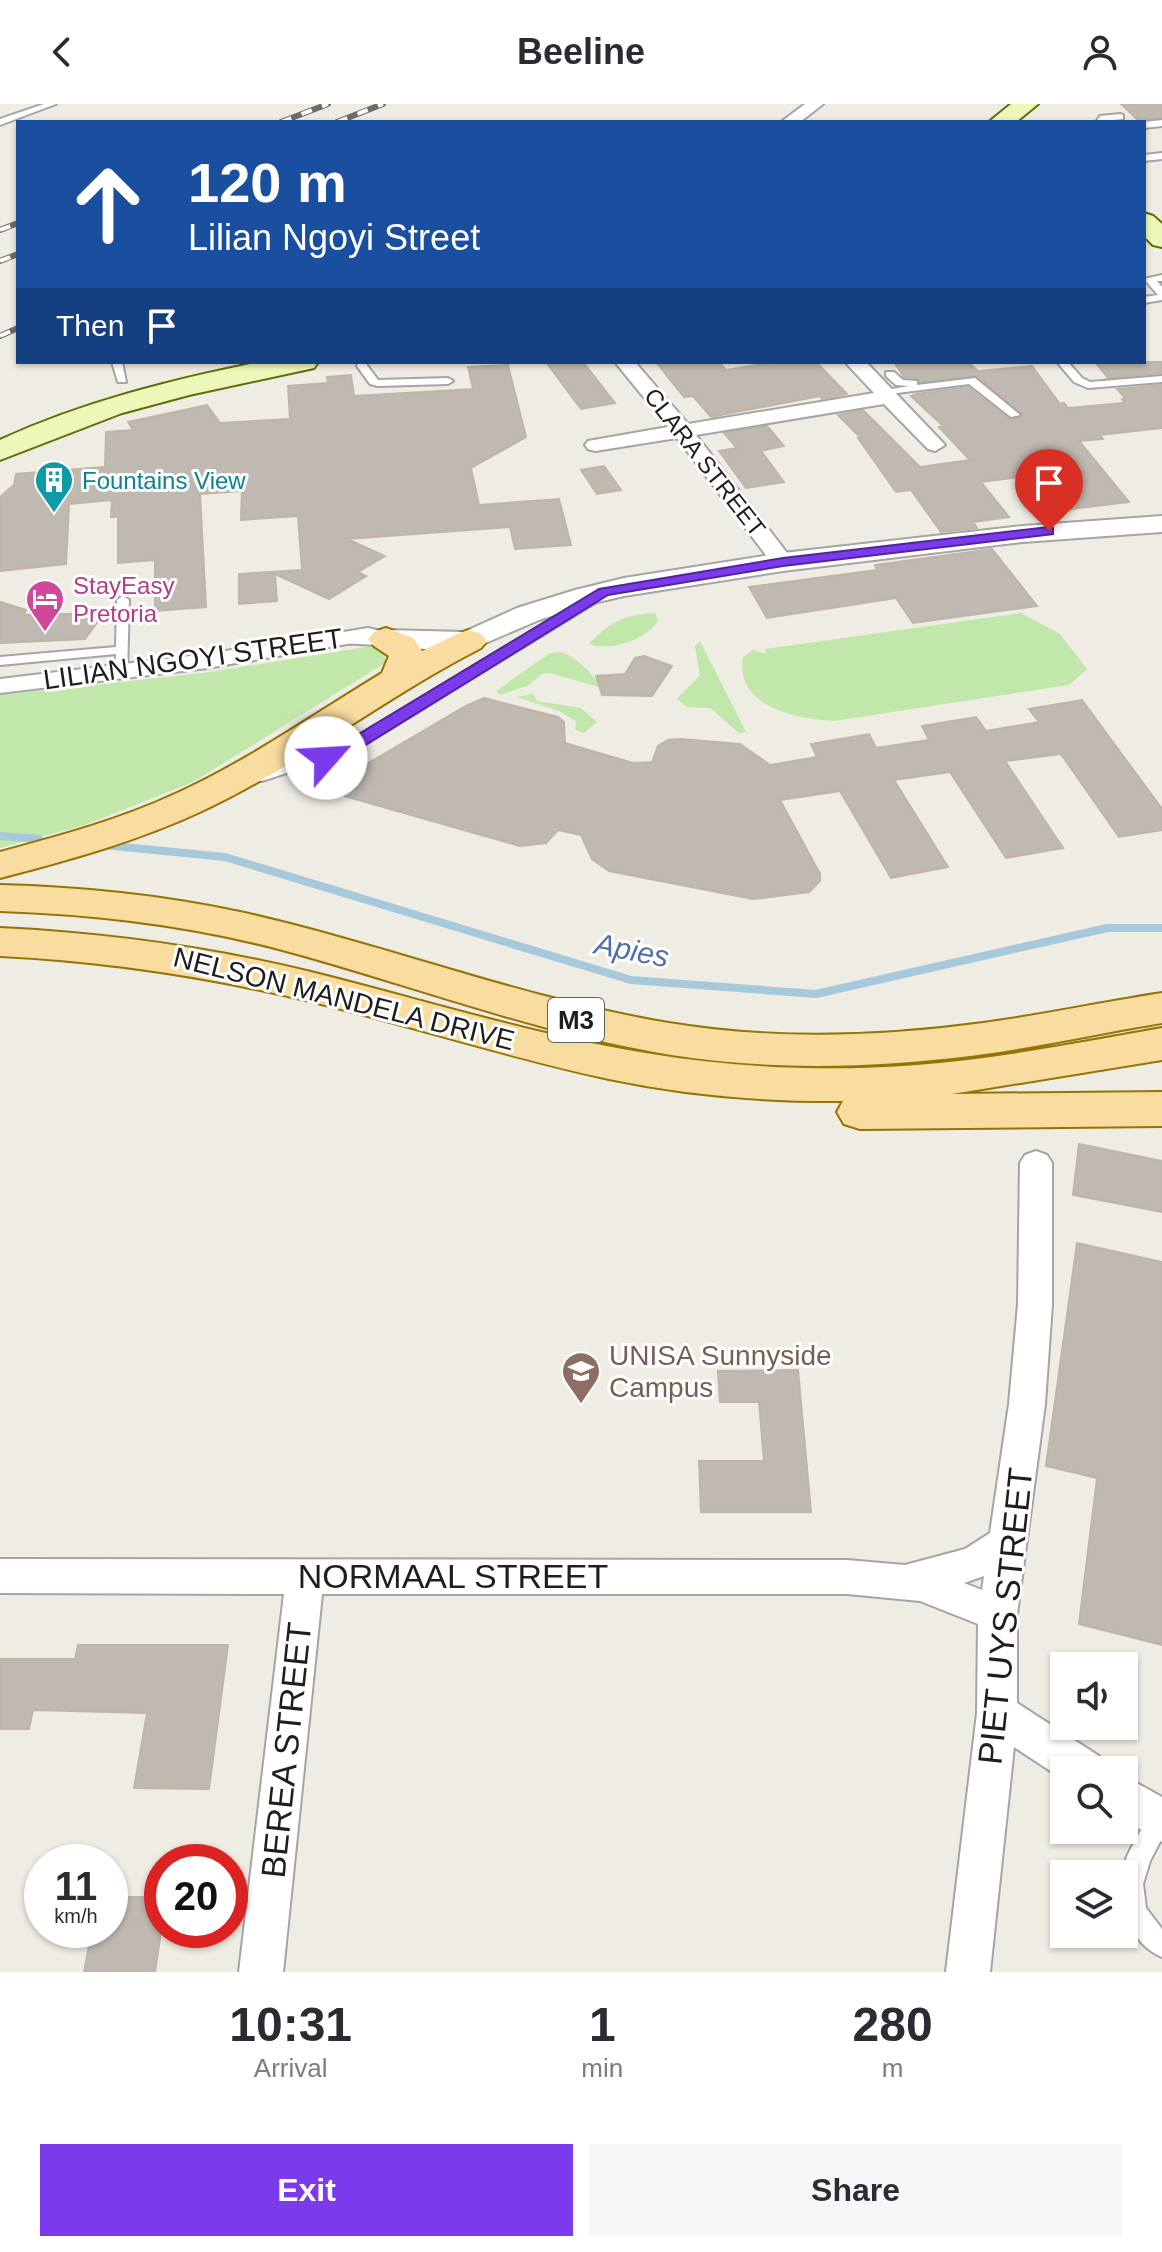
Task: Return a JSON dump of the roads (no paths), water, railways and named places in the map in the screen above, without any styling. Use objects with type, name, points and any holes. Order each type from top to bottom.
[{"type":"main road","points":[[1004,120],[1026,104],[1043,120]]},
{"type":"main road","points":[[1146,223],[1162,241]]},
{"type":"main road","points":[[6,437],[117,375],[189,364]]},
{"type":"main road","points":[[117,375],[151,384],[235,364]]},
{"type":"main road","points":[[6,437],[147,394],[294,364]]},
{"type":"main road","points":[[386,639],[406,651],[407,663],[398,677]]},
{"type":"main road","points":[[0,865],[92,839],[191,801],[271,757],[398,677],[469,641]]},
{"type":"main road","name":"NELSON MANDELA DRIVE","points":[[0,898],[100,901],[192,917],[274,934],[557,1016],[631,1032],[717,1045],[795,1049],[913,1046],[956,1042],[1162,1008]]},
{"type":"main road","name":"NELSON MANDELA DRIVE","points":[[0,942],[115,949],[171,956],[256,973],[609,1063],[664,1073],[755,1082],[862,1085],[963,1077],[1162,1044]]},
{"type":"main road","points":[[321,990],[455,1045],[562,1078],[703,1105],[850,1112],[1162,1109]]},
{"type":"street","points":[[792,120],[815,104]]},
{"type":"street","name":"CLARA STREET","points":[[627,364],[783,562]]},
{"type":"street","points":[[858,364],[888,386],[935,445]]},
{"type":"street","points":[[595,445],[888,386]]},
{"type":"street","points":[[386,639],[469,641],[528,614],[604,592],[783,562],[1038,532],[1162,524]]},
{"type":"street","name":"LILIAN NGOYI STREET","points":[[0,686],[123,661],[368,635],[386,639]]},
{"type":"street","name":"PIET UYS STREET","points":[[968,1972],[997,1713],[998,1614],[1030,1366],[1035,1304],[1036,1163]]},
{"type":"street","name":"NORMAAL STREET","points":[[906,1581],[974,1563],[1008,1542]]},
{"type":"street","name":"NORMAAL STREET","points":[[0,1576],[832,1577],[906,1581],[943,1590],[998,1614]]},
{"type":"street","name":"BEREA STREET","points":[[261,1972],[305,1576]]},
{"type":"street","points":[[997,1713],[1063,1756]]},
{"type":"street","points":[[1138,1805],[1161,1821]]},
{"type":"lane","points":[[0,122],[52,104]]},
{"type":"lane","points":[[1102,120],[1120,117]]},
{"type":"lane","points":[[1147,278],[1162,278]]},
{"type":"lane","points":[[1147,278],[1162,295]]},
{"type":"lane","points":[[370,364],[378,383],[448,381]]},
{"type":"lane","points":[[1064,364],[1078,380],[1088,385],[1162,379]]},
{"type":"lane","points":[[888,386],[958,375]]},
{"type":"lane","points":[[888,386],[971,380],[1015,415]]},
{"type":"lane","points":[[191,801],[349,748],[604,592]]},
{"type":"lane","points":[[0,661],[123,661],[123,600]]},
{"type":"lane","points":[[1161,1821],[1137,1859],[1130,1888],[1139,1920],[1162,1945]]},
{"type":"waterway","name":"Apies","points":[[0,836],[39,839]]},
{"type":"waterway","name":"Apies","points":[[103,845],[225,857],[631,980],[816,994],[1107,928],[1162,928]]},
{"type":"railway","points":[[286,120],[328,104]]},
{"type":"railway","points":[[342,120],[383,104]]},
{"type":"railway","points":[[0,230],[16,224]]},
{"type":"railway","points":[[0,261],[16,255]]},
{"type":"railway","points":[[0,336],[16,329]]},
{"type":"place","name":"Fountains View","points":[[54,514]]},
{"type":"place","name":"StayEasy Pretoria","points":[[45,633]]},
{"type":"place","name":"UNISA Sunnyside Campus","points":[[581,1405]]}]
